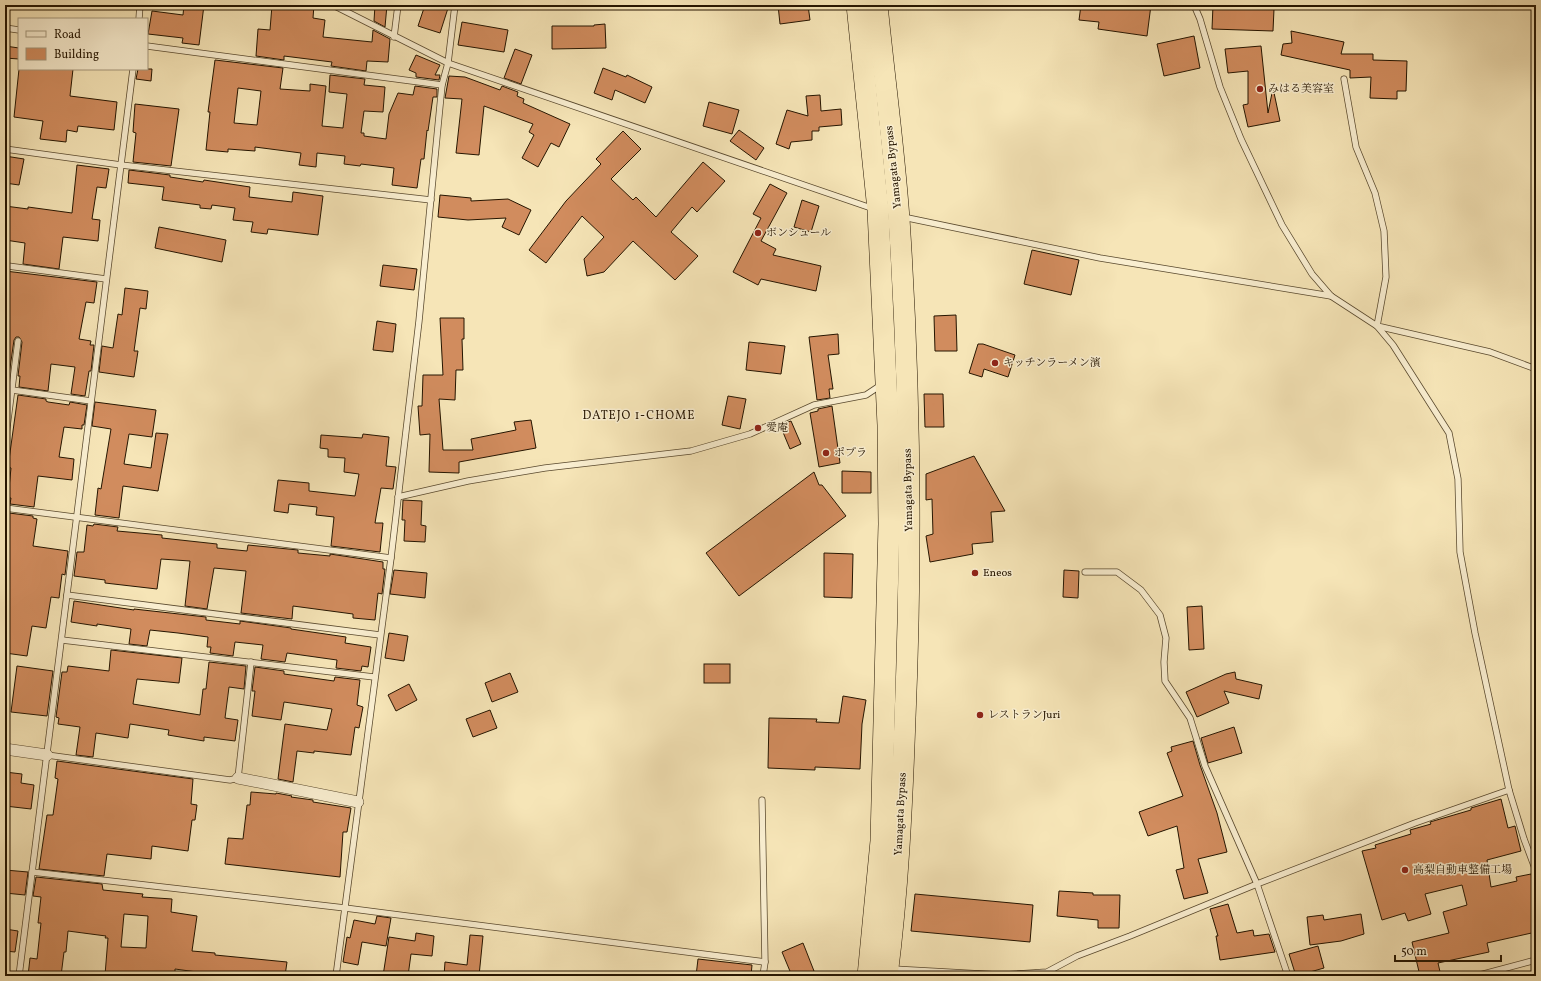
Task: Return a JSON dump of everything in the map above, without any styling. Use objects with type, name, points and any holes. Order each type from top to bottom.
[{"type":"highway","name":"Yamagata Bypass","points":[[857,5],[878,210],[888,425],[889,524],[881,841],[868,976]]},
{"type":"highway","name":"Yamagata Bypass","points":[[877,5],[899,216],[906,345],[909,538],[908,661],[901,825],[888,973]]},
{"type":"street","points":[[5,749],[47,755]]},
{"type":"street","points":[[238,778],[358,802]]},
{"type":"lane","points":[[139,18],[140,5]]},
{"type":"lane","points":[[333,5],[448,63],[878,210]]},
{"type":"lane","points":[[394,37],[398,5]]},
{"type":"lane","points":[[336,976],[374,677],[391,558],[419,321],[442,85],[448,63],[455,5]]},
{"type":"lane","points":[[1194,5],[1200,19],[1220,86],[1241,139],[1282,225],[1312,274],[1331,296],[1377,326],[1393,345],[1449,433],[1458,479],[1460,552],[1475,633],[1510,790],[1524,840],[1536,871]]},
{"type":"lane","points":[[5,28],[18,30]]},
{"type":"lane","points":[[148,46],[442,85]]},
{"type":"lane","points":[[19,976],[133,70]]},
{"type":"lane","points":[[1344,79],[1356,147],[1375,193],[1384,231],[1386,277],[1377,326]]},
{"type":"lane","points":[[5,149],[121,165],[431,200]]},
{"type":"lane","points":[[899,216],[1100,258],[1331,296]]},
{"type":"lane","points":[[8,266],[106,279]]},
{"type":"lane","points":[[1377,326],[1490,352],[1536,369]]},
{"type":"lane","points":[[5,443],[18,341]]},
{"type":"lane","points":[[398,497],[545,468],[691,451],[750,434],[814,405],[866,395],[885,383]]},
{"type":"lane","points":[[5,389],[91,401]]},
{"type":"lane","points":[[5,508],[391,558]]},
{"type":"lane","points":[[1085,572],[1117,572],[1141,590],[1160,616],[1166,638],[1164,662],[1165,681],[1190,718],[1205,766],[1257,884],[1288,976]]},
{"type":"lane","points":[[67,595],[380,635]]},
{"type":"lane","points":[[62,640],[374,677]]},
{"type":"lane","points":[[47,755],[230,780],[238,778],[251,662]]},
{"type":"lane","points":[[888,973],[1001,975],[1047,972],[1077,956],[1257,884],[1416,823],[1510,790]]},
{"type":"lane","points":[[762,800],[765,962],[763,976]]},
{"type":"lane","points":[[32,872],[344,908],[765,962]]},
{"type":"lane","points":[[1476,976],[1536,960]]},
{"type":"building","points":[[184,5],[204,5],[199,45],[182,43],[183,38],[148,34],[152,11],[183,15]]},
{"type":"building","points":[[272,5],[314,5],[313,18],[325,20],[323,37],[372,42],[373,30],[390,39],[388,62],[367,61],[366,71],[331,66],[332,62],[284,56],[284,60],[256,56],[258,29],[270,30]]},
{"type":"building","points":[[375,5],[387,5],[385,27],[374,21]]},
{"type":"building","points":[[425,5],[449,5],[440,33],[418,26]]},
{"type":"building","points":[[778,5],[808,5],[810,20],[780,24]]},
{"type":"building","points":[[1081,5],[1151,5],[1147,36],[1098,29],[1099,22],[1079,20]]},
{"type":"building","points":[[1213,5],[1274,9],[1273,31],[1212,29]]},
{"type":"building","points":[[462,22],[508,30],[504,52],[458,45]]},
{"type":"building","points":[[605,24],[606,48],[552,49],[552,26],[594,26]]},
{"type":"building","points":[[1291,31],[1344,42],[1341,54],[1373,54],[1373,60],[1407,61],[1406,91],[1397,91],[1397,99],[1370,98],[1371,77],[1350,78],[1350,70],[1281,55],[1283,44],[1292,43]]},
{"type":"building","points":[[1194,36],[1200,68],[1164,76],[1157,44]]},
{"type":"building","points":[[5,46],[18,48],[18,59],[5,58]]},
{"type":"building","points":[[1261,46],[1268,113],[1273,88],[1280,121],[1248,127],[1243,105],[1248,104],[1248,71],[1228,73],[1225,49]]},
{"type":"building","points":[[515,49],[532,55],[521,84],[504,78]]},
{"type":"building","points":[[416,55],[440,65],[435,75],[440,75],[439,80],[416,77],[416,73],[409,70]]},
{"type":"building","points":[[215,60],[283,68],[280,89],[310,91],[310,84],[326,86],[322,126],[343,128],[347,94],[329,92],[330,75],[365,79],[364,85],[385,87],[383,112],[364,111],[361,133],[364,133],[364,136],[386,139],[389,114],[398,93],[413,95],[415,86],[437,89],[437,97],[433,97],[424,159],[421,159],[417,188],[392,185],[394,168],[361,164],[360,166],[344,164],[345,156],[317,153],[316,167],[299,165],[301,153],[255,147],[255,151],[228,149],[228,152],[206,150],[210,112],[208,112]],"holes":[[[238,88],[261,91],[257,125],[234,123]]]},
{"type":"building","points":[[603,68],[626,77],[627,75],[652,87],[645,103],[615,90],[612,100],[594,93]]},
{"type":"building","points":[[152,69],[151,81],[136,79],[138,70]]},
{"type":"building","points":[[19,70],[73,70],[70,96],[117,102],[114,130],[78,126],[77,132],[67,130],[66,142],[40,139],[43,121],[14,117]]},
{"type":"building","points":[[449,76],[465,77],[500,90],[502,86],[518,92],[517,96],[524,99],[523,103],[570,124],[559,147],[551,143],[538,167],[522,158],[534,135],[529,132],[533,124],[484,106],[479,155],[456,153],[462,99],[445,98]]},
{"type":"building","points":[[820,95],[821,111],[841,109],[842,125],[819,127],[819,131],[812,131],[812,140],[791,142],[789,149],[776,144],[787,110],[808,116],[806,96]]},
{"type":"building","points":[[709,102],[739,110],[732,134],[703,126]]},
{"type":"building","points":[[135,104],[179,109],[171,166],[133,162],[136,133],[133,132]]},
{"type":"building","points":[[739,130],[764,148],[756,160],[730,141]]},
{"type":"building","points":[[623,131],[641,149],[611,179],[633,200],[636,197],[656,217],[703,162],[725,181],[697,212],[692,207],[671,232],[698,256],[675,280],[633,241],[604,272],[587,276],[584,259],[604,237],[582,216],[546,263],[529,250],[566,201],[601,164],[596,159]]},
{"type":"building","points":[[5,156],[24,159],[19,185],[5,183]]},
{"type":"building","points":[[77,165],[109,169],[106,188],[97,187],[92,219],[100,220],[98,241],[63,237],[59,269],[23,264],[25,243],[5,240],[5,206],[28,209],[28,207],[72,213]]},
{"type":"building","points":[[129,170],[170,175],[170,177],[203,182],[204,180],[250,187],[249,197],[292,202],[293,192],[323,196],[318,235],[268,229],[267,234],[251,232],[253,222],[233,220],[235,208],[212,205],[211,209],[200,208],[200,205],[162,200],[164,187],[128,183]]},
{"type":"building","points":[[770,184],[787,193],[761,241],[776,249],[773,255],[821,266],[816,291],[761,279],[758,285],[733,272],[761,218],[753,214]]},
{"type":"building","points":[[440,195],[471,198],[471,201],[508,199],[531,210],[519,235],[502,227],[506,218],[468,220],[438,217]]},
{"type":"building","points":[[802,200],[819,206],[811,232],[794,227]]},
{"type":"building","points":[[159,227],[226,240],[222,262],[155,248]]},
{"type":"building","points":[[1032,250],[1079,260],[1071,295],[1024,284]]},
{"type":"building","points":[[383,265],[417,269],[414,290],[380,286]]},
{"type":"building","points":[[5,271],[97,282],[94,303],[86,302],[79,339],[91,341],[90,345],[94,345],[91,371],[89,371],[85,396],[71,394],[75,367],[51,364],[48,391],[19,387],[20,376],[18,376],[22,342],[19,337],[16,337],[14,340],[9,375],[5,374]]},
{"type":"building","points":[[125,288],[148,291],[146,309],[140,308],[134,351],[138,351],[134,377],[99,372],[102,346],[113,348],[118,314],[122,315]]},
{"type":"building","points":[[956,315],[957,351],[935,351],[934,316]]},
{"type":"building","points":[[440,318],[464,318],[464,339],[462,339],[463,370],[456,370],[455,400],[439,399],[443,450],[473,450],[471,439],[516,430],[514,422],[531,420],[536,448],[459,462],[459,473],[429,472],[430,434],[420,435],[418,406],[422,406],[423,375],[443,375]]},
{"type":"building","points":[[377,321],[396,324],[393,352],[373,350]]},
{"type":"building","points":[[838,334],[839,354],[828,355],[833,389],[829,389],[830,398],[817,400],[809,337]]},
{"type":"building","points":[[749,342],[785,346],[781,374],[746,370]]},
{"type":"building","points":[[978,344],[983,344],[1015,355],[1008,377],[984,369],[982,377],[969,373]]},
{"type":"building","points":[[924,394],[943,394],[944,427],[925,427]]},
{"type":"building","points":[[18,395],[46,399],[48,402],[69,405],[70,402],[87,405],[82,429],[64,427],[59,457],[74,459],[72,480],[38,476],[34,507],[10,504],[11,498],[8,498],[11,468],[8,467]]},
{"type":"building","points":[[728,396],[746,399],[740,429],[722,425]]},
{"type":"building","points":[[95,402],[156,410],[152,437],[129,434],[124,464],[151,468],[156,433],[168,434],[158,491],[123,486],[119,518],[95,515],[98,488],[101,489],[111,429],[92,426]]},
{"type":"building","points":[[832,406],[840,463],[819,467],[810,413],[818,411],[818,409]]},
{"type":"building","points":[[791,421],[801,444],[790,449],[780,425]]},
{"type":"building","points":[[363,434],[389,437],[386,466],[396,467],[393,489],[381,488],[375,523],[383,523],[380,552],[331,546],[334,517],[316,515],[317,507],[289,504],[288,513],[274,511],[278,480],[309,483],[309,491],[355,496],[359,474],[344,472],[345,458],[328,457],[328,449],[320,448],[321,435],[362,438]]},
{"type":"building","points":[[974,456],[1005,511],[991,512],[993,542],[972,544],[973,554],[930,562],[926,536],[933,534],[932,499],[926,500],[926,474]]},
{"type":"building","points":[[842,471],[871,472],[871,493],[842,493]]},
{"type":"building","points":[[814,472],[819,485],[822,485],[846,516],[739,596],[706,553]]},
{"type":"building","points":[[403,500],[422,501],[421,525],[426,526],[425,542],[404,541],[405,520],[402,520]]},
{"type":"building","points":[[9,513],[33,516],[33,518],[37,519],[33,546],[68,551],[65,575],[62,574],[59,598],[51,597],[46,628],[32,626],[27,656],[5,653],[5,541]]},
{"type":"building","points":[[94,524],[118,527],[117,531],[162,535],[162,538],[217,544],[217,548],[247,551],[248,545],[298,550],[298,553],[330,556],[330,554],[383,562],[383,569],[385,569],[382,594],[378,593],[375,620],[353,618],[353,614],[293,606],[292,619],[241,613],[246,571],[214,568],[207,609],[185,606],[190,561],[161,559],[157,589],[105,583],[105,580],[74,576],[77,552],[84,552],[87,525],[93,526]]},
{"type":"building","points":[[824,553],[853,554],[852,598],[824,597]]},
{"type":"building","points":[[394,570],[427,573],[425,598],[390,594]]},
{"type":"building","points":[[1064,570],[1079,571],[1078,598],[1063,597]]},
{"type":"building","points":[[74,601],[134,610],[206,617],[206,620],[240,624],[240,621],[346,637],[345,643],[371,647],[368,667],[362,666],[361,671],[336,668],[337,660],[287,653],[285,662],[261,659],[263,645],[235,642],[233,656],[210,653],[211,647],[207,647],[208,637],[150,630],[147,646],[129,644],[131,629],[71,622]]},
{"type":"building","points":[[1202,606],[1204,649],[1189,650],[1187,607]]},
{"type":"building","points":[[389,633],[408,636],[404,661],[385,658]]},
{"type":"building","points":[[111,650],[182,658],[179,683],[137,679],[133,704],[200,715],[203,689],[206,689],[209,662],[246,666],[244,689],[229,687],[225,718],[238,720],[235,741],[204,737],[204,741],[168,735],[169,730],[130,724],[128,738],[96,733],[93,757],[76,755],[80,727],[58,724],[59,718],[56,717],[62,672],[67,672],[68,666],[109,671]]},
{"type":"building","points":[[704,664],[730,664],[730,683],[704,683]]},
{"type":"building","points":[[17,666],[53,671],[47,716],[11,712]]},
{"type":"building","points":[[255,667],[284,671],[284,674],[334,681],[335,677],[360,680],[357,705],[363,707],[359,728],[355,727],[351,755],[314,751],[314,753],[297,751],[293,782],[278,779],[285,724],[327,730],[332,709],[284,702],[281,720],[252,716],[255,691],[252,691]]},
{"type":"building","points":[[1235,672],[1236,679],[1262,685],[1259,699],[1224,691],[1229,703],[1197,717],[1186,692],[1226,674]]},
{"type":"building","points":[[510,673],[518,692],[492,702],[485,683]]},
{"type":"building","points":[[409,684],[417,700],[396,711],[388,695]]},
{"type":"building","points":[[843,696],[866,700],[862,724],[860,769],[815,767],[815,770],[768,768],[769,718],[817,719],[816,722],[839,723]]},
{"type":"building","points":[[490,710],[497,728],[473,737],[466,719]]},
{"type":"building","points":[[1234,727],[1242,753],[1208,763],[1201,738]]},
{"type":"building","points":[[1193,741],[1217,813],[1227,852],[1198,859],[1208,893],[1184,899],[1176,870],[1184,868],[1177,826],[1148,836],[1139,812],[1183,796],[1167,753],[1172,751],[1171,747]]},
{"type":"building","points":[[57,761],[193,779],[191,804],[197,805],[195,820],[192,820],[188,851],[152,846],[151,859],[107,854],[104,876],[39,869],[47,815],[53,815],[58,779],[55,778]]},
{"type":"building","points":[[5,772],[22,774],[21,783],[34,785],[31,809],[5,806]]},
{"type":"building","points":[[251,792],[276,793],[313,800],[313,802],[351,808],[347,832],[343,832],[340,877],[225,864],[228,838],[243,839],[247,805],[250,805]]},
{"type":"building","points":[[1501,799],[1508,828],[1515,826],[1521,851],[1487,860],[1491,887],[1517,881],[1516,877],[1531,874],[1536,894],[1536,932],[1487,943],[1489,952],[1438,963],[1441,976],[1420,976],[1412,942],[1449,933],[1443,912],[1467,905],[1462,885],[1425,894],[1431,914],[1408,921],[1405,913],[1382,920],[1362,851],[1376,848],[1375,845],[1411,834],[1410,830],[1431,824],[1430,822],[1471,810],[1471,808]]},
{"type":"building","points":[[5,870],[28,872],[25,895],[5,893]]},
{"type":"building","points":[[36,877],[102,884],[103,890],[143,894],[142,897],[172,899],[171,912],[197,916],[192,951],[215,953],[215,955],[287,962],[285,976],[226,976],[175,969],[175,976],[131,974],[131,976],[105,975],[108,938],[105,938],[106,936],[68,931],[66,952],[64,952],[61,976],[28,976],[30,958],[37,959],[41,923],[38,923],[41,897],[33,896]],"holes":[[[124,914],[148,916],[146,948],[121,947]]]},
{"type":"building","points":[[1059,891],[1093,893],[1093,895],[1120,895],[1119,928],[1098,928],[1098,920],[1057,916]]},
{"type":"building","points":[[915,894],[1033,905],[1030,942],[911,931]]},
{"type":"building","points":[[1228,904],[1237,933],[1253,930],[1254,936],[1269,934],[1275,952],[1220,960],[1216,936],[1218,936],[1210,909]]},
{"type":"building","points":[[1361,914],[1364,934],[1341,941],[1310,945],[1307,917],[1323,915],[1324,920]]},
{"type":"building","points":[[377,916],[391,918],[386,946],[362,942],[358,965],[343,962],[347,937],[350,938],[354,920],[375,924]]},
{"type":"building","points":[[5,929],[18,931],[15,952],[5,951]]},
{"type":"building","points":[[416,933],[434,936],[432,956],[411,954],[408,976],[383,976],[389,937],[415,941]]},
{"type":"building","points":[[470,935],[483,936],[479,976],[444,976],[445,962],[467,965]]},
{"type":"building","points":[[803,943],[814,971],[801,976],[792,976],[782,952]]},
{"type":"building","points":[[1318,946],[1324,968],[1296,976],[1289,954]]},
{"type":"building","points":[[698,959],[752,965],[751,976],[696,976]]},
{"type":"place","name":"みはる美容室","points":[[1260,89]]},
{"type":"place","name":"ボンシュール","points":[[758,233]]},
{"type":"place","name":"キッチンラーメン濱","points":[[995,363]]},
{"type":"place","name":"愛庵","points":[[758,428]]},
{"type":"place","name":"ポプラ","points":[[826,453]]},
{"type":"place","name":"Eneos","points":[[975,573]]},
{"type":"place","name":"レストランJuri","points":[[980,715]]},
{"type":"place","name":"高梨自動車整備工場","points":[[1405,870]]},
{"type":"district","name":"DATEJO 1-CHOME","points":[[639,416]]}]
